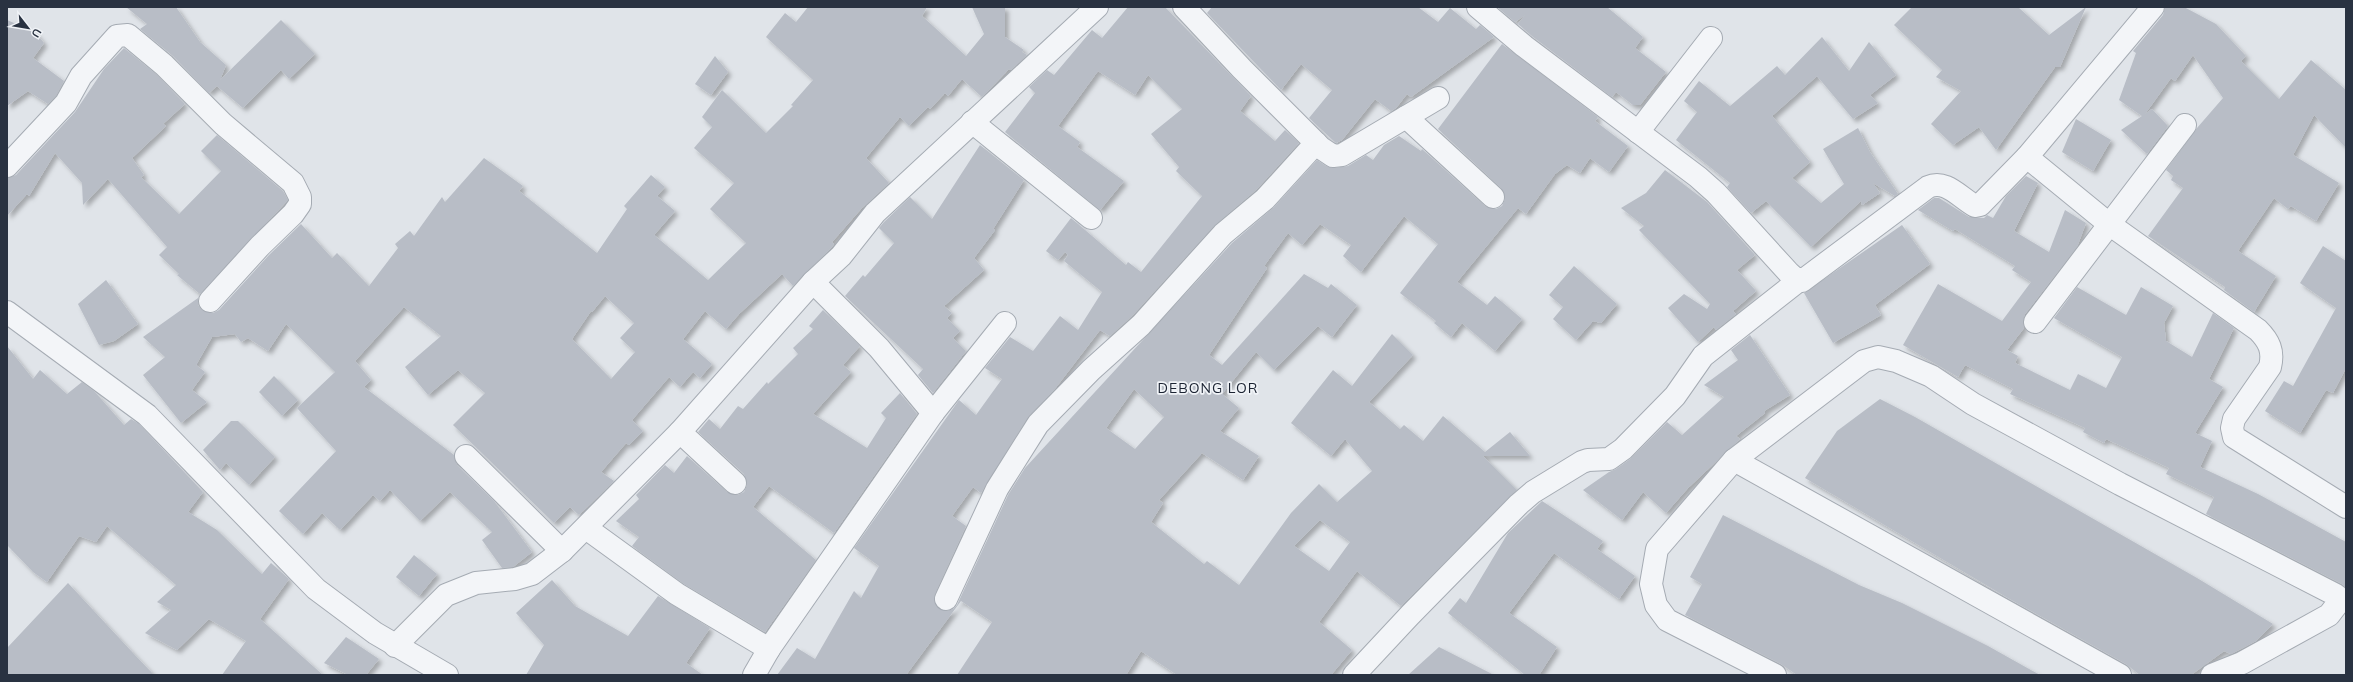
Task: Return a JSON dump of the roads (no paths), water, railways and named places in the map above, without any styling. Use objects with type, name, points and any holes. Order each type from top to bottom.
[{"type":"street","points":[[396,646],[446,595],[476,583],[515,579],[532,574],[562,551],[680,432],[813,282],[841,256],[875,213],[1097,7]]},
{"type":"street","points":[[1184,7],[1242,69],[1316,143],[1333,156],[1342,155],[1438,98]]},
{"type":"street","points":[[1478,7],[1524,46],[1638,132],[1678,160],[1716,193],[1798,281]]},
{"type":"street","points":[[1354,675],[1410,614],[1519,504],[1533,492],[1582,462],[1588,460],[1609,459],[1623,449],[1675,396],[1703,356],[1798,281],[1806,279],[1928,187],[1935,184],[1943,184],[1967,202],[1975,206],[1980,205],[2027,157],[2153,7]]},
{"type":"street","points":[[7,166],[66,103],[81,76],[104,50],[117,36],[128,35],[164,65],[223,124],[293,183],[300,197],[300,204],[293,214],[260,246],[210,301]]},
{"type":"street","points":[[1638,132],[1711,38]]},
{"type":"street","points":[[1406,117],[1493,197]]},
{"type":"street","points":[[972,122],[1091,218]]},
{"type":"street","points":[[2035,322],[2185,125]]},
{"type":"street","points":[[946,599],[997,489],[1038,424],[1091,370],[1141,324],[1222,234],[1265,199],[1316,143]]},
{"type":"street","points":[[2027,157],[2109,224],[2258,330],[2268,340],[2273,358],[2270,367],[2234,419],[2232,428],[2234,437],[2346,507]]},
{"type":"street","points":[[813,282],[879,348],[933,412]]},
{"type":"street","points":[[7,312],[147,415],[316,589],[396,646],[447,675]]},
{"type":"street","points":[[754,675],[769,649],[933,412],[1004,323]]},
{"type":"street","points":[[1775,675],[1667,620],[1656,604],[1650,584],[1657,549],[1734,460],[1864,361],[1878,357],[1896,361],[1931,376],[1973,404],[2120,484],[2336,595],[2339,602],[2329,615],[2242,663],[2212,675]]},
{"type":"street","points":[[680,432],[735,483]]},
{"type":"street","points":[[466,456],[562,551]]},
{"type":"street","points":[[1734,460],[2095,668],[2120,675]]},
{"type":"street","points":[[586,528],[677,594],[769,649]]},
{"type":"district","name":"DEBONG LOR","points":[[1208,388]]}]
